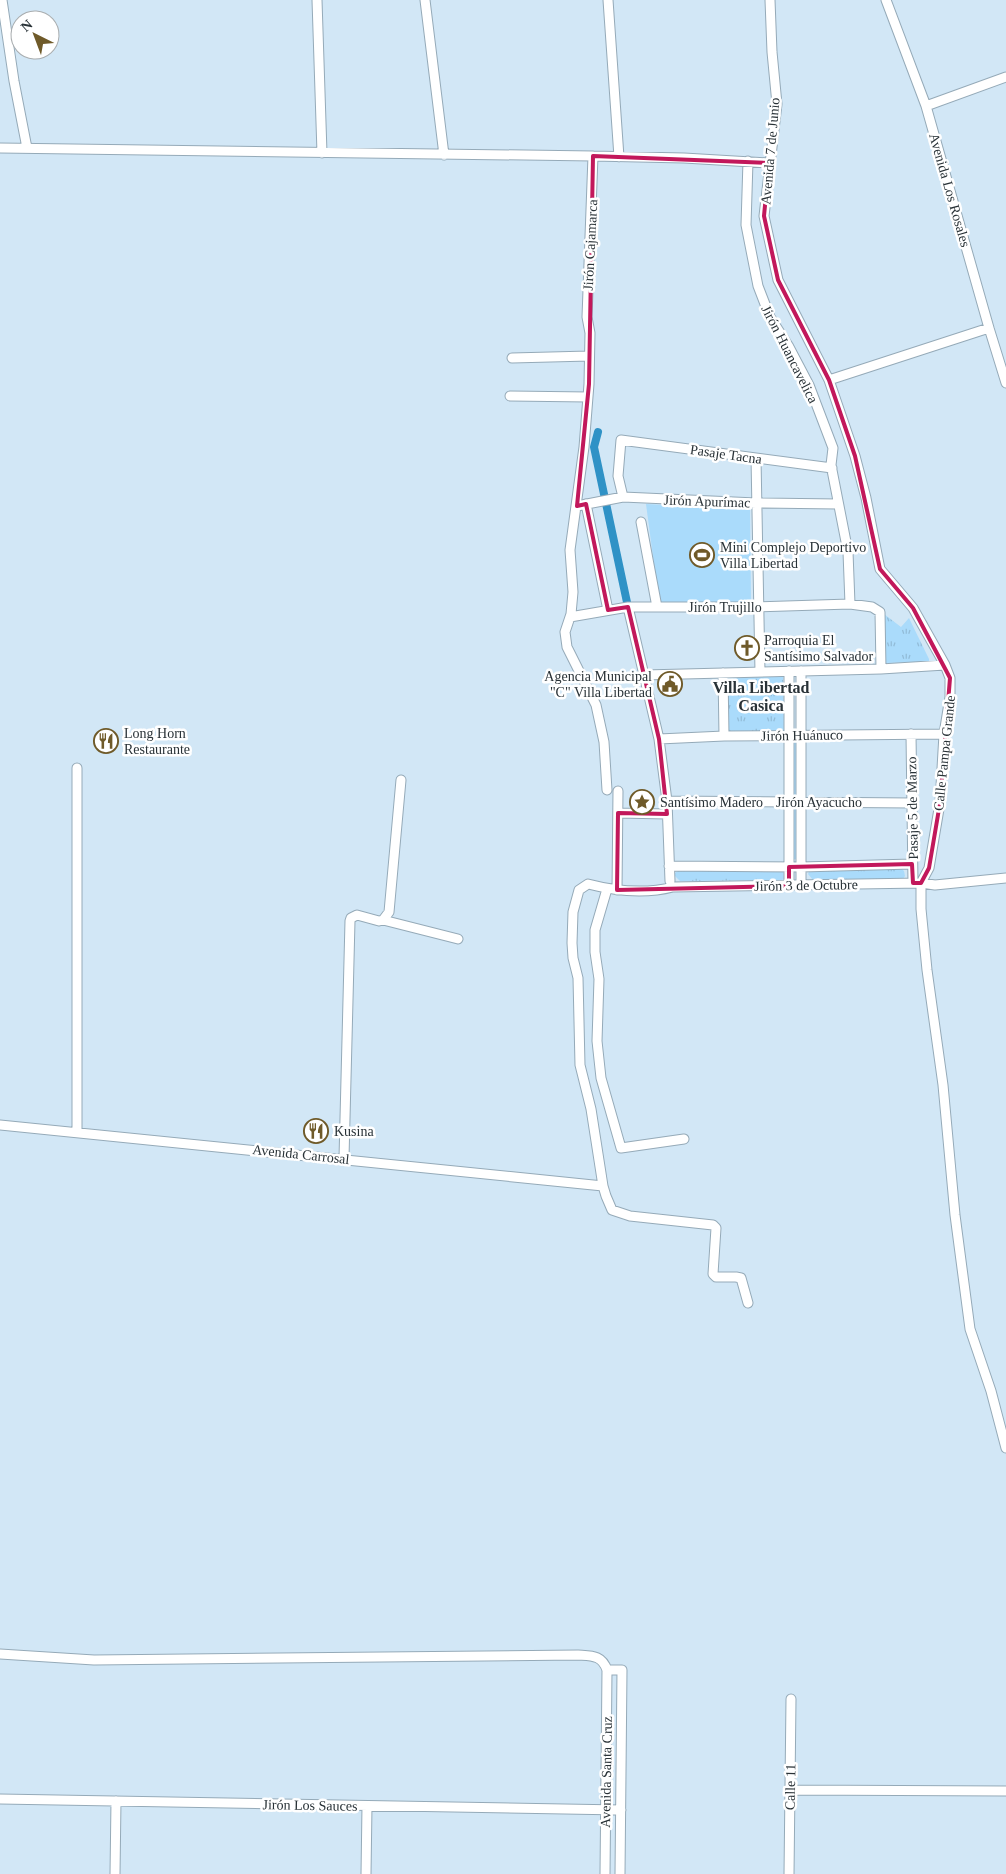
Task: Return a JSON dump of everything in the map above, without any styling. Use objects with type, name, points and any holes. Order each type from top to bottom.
[{"type":"street","points":[[2,0],[26,148]]},
{"type":"street","points":[[317,0],[322,153]]},
{"type":"street","points":[[425,0],[444,154]]},
{"type":"street","points":[[608,0],[619,157]]},
{"type":"street","name":"Avenida 7 de Junio","points":[[770,0],[776,104],[764,216],[778,280],[829,380]]},
{"type":"street","name":"Avenida Los Rosales","points":[[886,0],[926,106],[1006,383]]},
{"type":"street","points":[[926,106],[1006,77]]},
{"type":"street","points":[[0,148],[593,156],[769,163]]},
{"type":"street","name":"Jirón Cajamarca","points":[[581,505],[590,356],[590,333],[587,317],[593,156]]},
{"type":"street","name":"Jirón Huancavelica","points":[[748,161],[746,225],[758,286],[770,317],[789,347],[809,385],[833,448],[832,468],[848,552],[850,604]]},
{"type":"street","points":[[829,380],[989,328]]},
{"type":"street","points":[[512,358],[590,356]]},
{"type":"street","name":"Calle Pampa Grande","points":[[829,380],[855,456],[866,498],[880,569],[913,608],[945,665],[950,678],[950,697],[944,734],[940,803],[929,868],[917,883]]},
{"type":"street","points":[[510,396],[588,397]]},
{"type":"street","name":"Pasaje Tacna","points":[[622,497],[618,476],[621,440],[832,468]]},
{"type":"street","points":[[756,458],[760,672]]},
{"type":"street","name":"Jirón Apurímac","points":[[581,505],[622,497],[756,503],[838,504]]},
{"type":"street","points":[[581,505],[608,610]]},
{"type":"street","points":[[581,505],[570,550],[573,592],[570,617],[564,632],[567,647],[596,705],[604,742],[608,790]]},
{"type":"street","points":[[641,522],[658,607]]},
{"type":"street","name":"Jirón Trujillo","points":[[570,617],[628,607],[758,607],[850,604],[872,607],[880,612],[881,669]]},
{"type":"street","points":[[628,607],[659,739],[667,801],[670,881]]},
{"type":"street","points":[[644,675],[881,669],[945,665]]},
{"type":"street","points":[[801,670],[801,885]]},
{"type":"street","points":[[789,671],[789,886]]},
{"type":"street","points":[[723,672],[724,736]]},
{"type":"street","name":"Pasaje 5 de Marzo","points":[[911,734],[912,864],[921,909],[927,970],[943,1085],[955,1215],[970,1329],[991,1391],[1006,1448]]},
{"type":"street","name":"Jirón Huánuco","points":[[659,739],[724,736],[944,734]]},
{"type":"street","points":[[77,768],[77,1132]]},
{"type":"street","points":[[383,920],[389,912],[401,780]]},
{"type":"street","points":[[617,890],[618,792]]},
{"type":"street","name":"Jirón Ayacucho","points":[[667,801],[912,802]]},
{"type":"street","points":[[618,813],[667,814]]},
{"type":"street","name":"Jirón 3 de Octubre","points":[[669,866],[801,867],[912,864]]},
{"type":"street","name":"Jirón 3 de Octubre","points":[[603,1186],[590,1109],[580,1065],[578,978],[573,958],[572,943],[573,912],[580,890],[588,884],[617,890],[658,891],[673,887],[917,883],[935,885],[1006,878]]},
{"type":"street","points":[[607,889],[595,930],[595,952],[599,979],[597,1041],[601,1078],[621,1148],[684,1139]]},
{"type":"street","points":[[344,1158],[351,918],[357,915],[383,920],[458,939]]},
{"type":"street","name":"Avenida Carrosal","points":[[0,1125],[344,1158],[603,1186]]},
{"type":"street","points":[[603,1186],[608,1204],[616,1212],[630,1216],[713,1225],[716,1228],[713,1274],[716,1277],[741,1278],[748,1304]]},
{"type":"street","points":[[0,1654],[94,1660],[578,1655],[597,1656],[602,1659],[607,1670]]},
{"type":"street","name":"Avenida Santa Cruz","points":[[605,1874],[607,1670],[622,1670],[620,1874]]},
{"type":"street","name":"Calle 11","points":[[789,1874],[791,1699]]},
{"type":"street","points":[[791,1790],[1006,1791]]},
{"type":"street","name":"Jirón Los Sauces","points":[[0,1799],[621,1810]]},
{"type":"street","points":[[115,1874],[116,1801]]},
{"type":"street","points":[[366,1874],[367,1806]]},
{"type":"highlighted area","points":[[593,156],[769,163],[764,216],[778,280],[829,380],[855,456],[880,569],[913,608],[950,678],[940,803],[929,868],[921,883],[913,883],[912,864],[789,867],[789,886],[617,890],[618,813],[667,814],[667,801],[659,739],[628,607],[608,610],[586,504],[577,506],[589,384]]},
{"type":"green space","name":"Mini Complejo Deportivo Villa Libertad","points":[[646,504],[750,509],[751,602],[662,604],[659,602]]},
{"type":"green space","points":[[884,614],[901,627],[909,618],[929,662],[885,663]]},
{"type":"green space","points":[[783,676],[784,731],[726,732],[726,677]]},
{"type":"green space","points":[[793,741],[798,741],[798,795],[793,795]]},
{"type":"green space","points":[[797,805],[797,859],[792,859],[792,806]]},
{"type":"green space","points":[[901,868],[905,876],[902,880],[820,881],[813,880],[808,874],[810,870]]},
{"type":"green space","points":[[679,870],[783,870],[784,879],[680,881],[675,876],[675,873]]},
{"type":"waterway","points":[[598,432],[594,447],[628,607]]},
{"type":"place","name":"Mini Complejo Deportivo Villa Libertad","points":[[702,555]]},
{"type":"place","name":"Parroquia El Santísimo Salvador","points":[[747,648]]},
{"type":"place","name":"Agencia Municipal \"C\" Villa Libertad","points":[[670,684]]},
{"type":"place","name":"Long Horn Restaurante","points":[[106,741]]},
{"type":"place","name":"Santísimo Madero","points":[[642,802]]},
{"type":"place","name":"Kusina","points":[[316,1131]]},
{"type":"district","name":"Villa Libertad Casica","points":[[761,696]]}]
